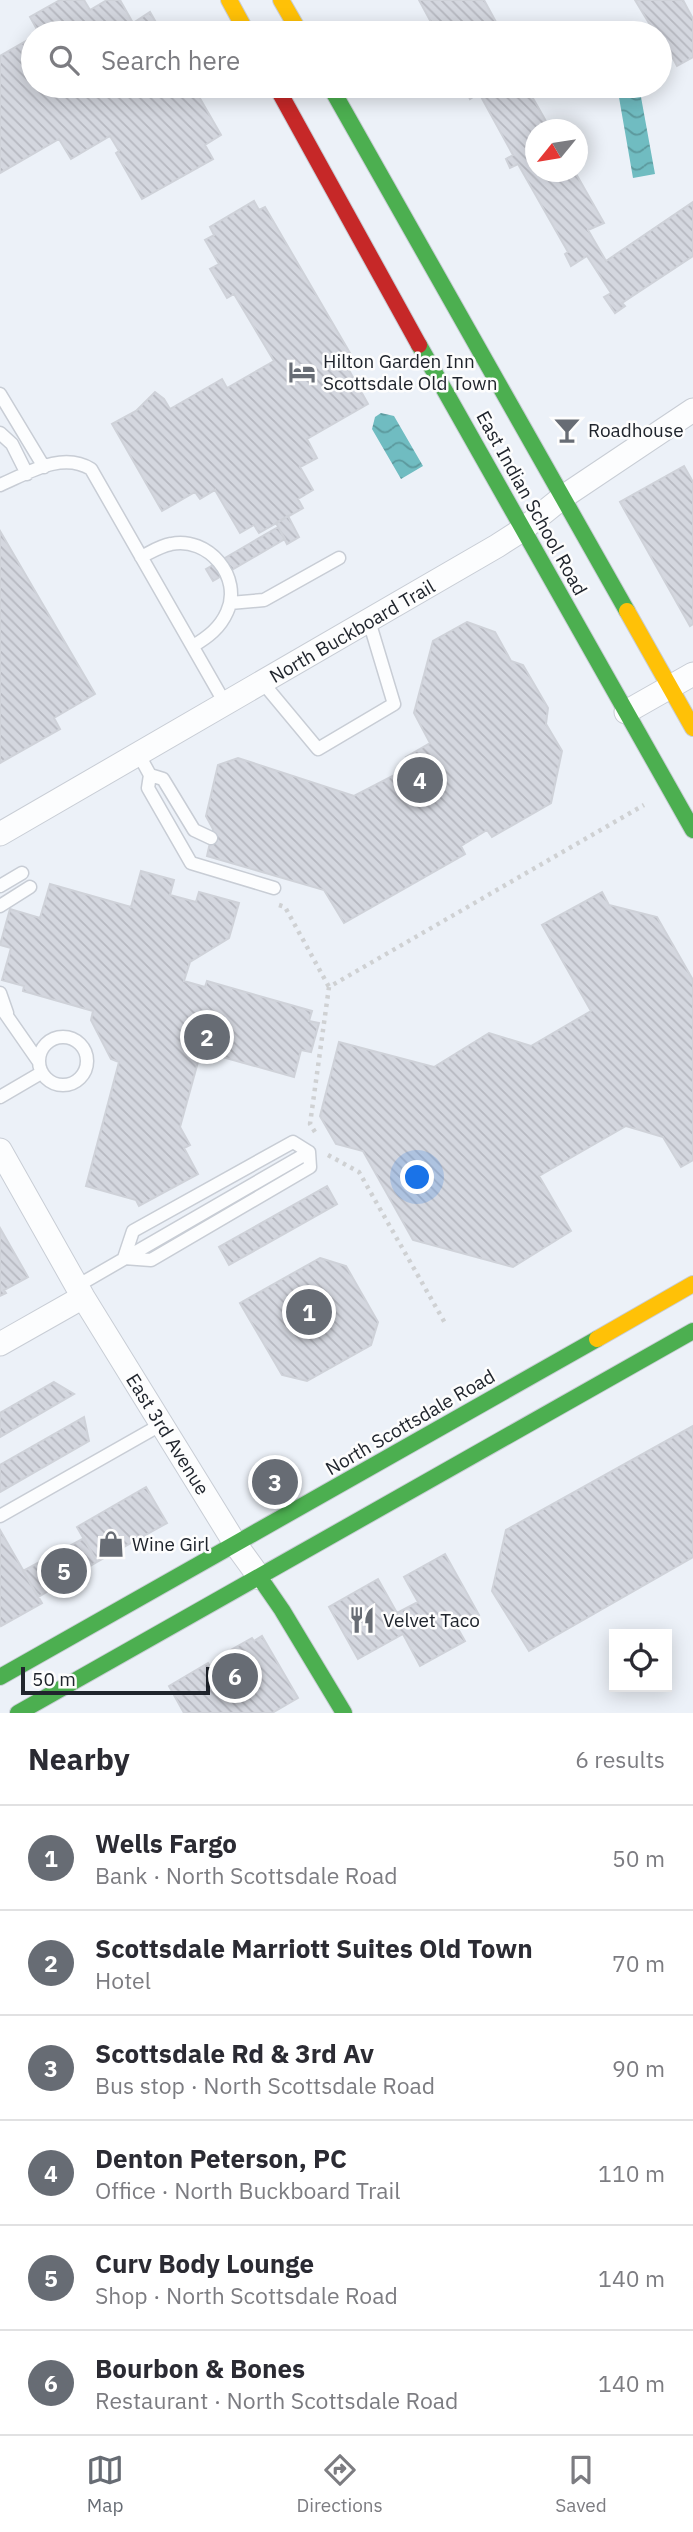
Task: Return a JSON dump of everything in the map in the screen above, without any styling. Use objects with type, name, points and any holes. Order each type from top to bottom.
[{"type":"main road","points":[[229,0],[240,21]]},
{"type":"main road","points":[[281,0],[293,21]]},
{"type":"main road","name":"East Indian School Road","points":[[283,98],[522,530],[693,830]]},
{"type":"main road","name":"East Indian School Road","points":[[337,98],[693,728]]},
{"type":"main road","name":"North Scottsdale Road","points":[[0,1677],[693,1284]]},
{"type":"main road","points":[[18,1713],[693,1331]]},
{"type":"main road","name":"East 3rd Avenue","points":[[260,1578],[344,1713]]},
{"type":"street","name":"North Buckboard Trail","points":[[0,834],[144,765],[226,705],[522,530],[563,498],[693,410]]},
{"type":"street","points":[[626,712],[693,674]]},
{"type":"street","name":"East 3rd Avenue","points":[[3,1163],[236,1545],[260,1578]]},
{"type":"street","points":[[0,1344],[80,1291]]},
{"type":"lane","points":[[0,394],[44,467]]},
{"type":"lane","points":[[0,433],[12,444],[27,474]]},
{"type":"lane","points":[[0,485],[55,462],[82,464],[91,469],[226,705]]},
{"type":"lane","points":[[141,557],[172,543],[189,543],[206,550],[219,561],[228,576],[230,603],[220,625],[208,637],[193,646]]},
{"type":"lane","points":[[230,603],[264,600],[339,558]]},
{"type":"lane","points":[[263,683],[318,749],[329,743],[394,704],[369,621]]},
{"type":"lane","points":[[144,765],[163,779],[194,830],[211,838]]},
{"type":"lane","points":[[144,765],[148,788],[191,863],[274,888]]},
{"type":"lane","points":[[0,886],[22,873]]},
{"type":"lane","points":[[0,906],[30,887]]},
{"type":"lane","points":[[0,993],[10,1020]]},
{"type":"lane","points":[[0,1006],[40,1068],[0,1097]]},
{"type":"lane","points":[[80,1291],[124,1258],[309,1152],[293,1142],[132,1231],[124,1258]]},
{"type":"lane","points":[[0,1516],[162,1424]]},
{"type":"path","points":[[316,1135],[310,1124],[329,987],[644,805]]},
{"type":"path","points":[[323,1145],[329,1156],[359,1172],[445,1324]]},
{"type":"water","points":[[619,98],[641,98],[655,174],[633,178]]},
{"type":"water","points":[[381,413],[394,416],[423,466],[401,479],[372,429],[375,417]]},
{"type":"building","points":[[60,0],[84,0],[90,10],[107,0],[120,0],[132,21],[32,21],[30,17]]},
{"type":"building","points":[[419,0],[484,0],[495,21],[430,21]]},
{"type":"building","points":[[635,0],[683,0],[693,19],[693,57],[677,66],[672,57],[672,21],[648,21]]},
{"type":"building","points":[[150,12],[155,21],[136,21]]},
{"type":"building","points":[[21,44],[21,98],[200,98],[221,135],[205,145],[213,159],[142,199],[116,153],[119,151],[110,136],[71,159],[59,139],[0,173],[0,56]]},
{"type":"building","points":[[482,98],[533,98],[545,119],[525,119],[525,176],[518,164],[510,168],[506,159],[513,155]]},
{"type":"building","points":[[528,182],[581,182],[604,223],[588,230],[606,261],[693,202],[693,256],[622,303],[625,306],[615,313],[604,297],[611,293],[587,256],[571,266],[565,254],[568,252]]},
{"type":"building","name":"Hilton Garden Inn Scottsdale Old Town","points":[[254,201],[259,210],[265,207],[354,360],[346,365],[368,404],[307,439],[317,458],[300,467],[313,490],[298,499],[303,508],[259,533],[254,525],[240,533],[215,490],[200,499],[195,492],[162,511],[112,424],[136,411],[155,392],[164,399],[170,409],[222,379],[227,388],[274,361],[234,294],[227,298],[210,269],[219,264],[205,240],[214,235],[210,227]]},
{"type":"building","points":[[684,466],[693,482],[693,624],[690,626],[620,502]]},
{"type":"building","points":[[288,516],[299,537],[287,544],[276,523]]},
{"type":"building","points":[[278,527],[285,539],[213,581],[206,569]]},
{"type":"building","points":[[0,531],[95,694],[54,718],[60,729],[0,763]]},
{"type":"building","points":[[467,622],[495,632],[511,661],[523,665],[548,708],[546,724],[562,751],[551,803],[492,837],[487,830],[461,846],[465,854],[344,923],[324,890],[207,856],[213,829],[206,816],[218,765],[238,758],[354,796],[412,766],[406,757],[430,743],[414,713],[433,641]]},
{"type":"building","points":[[141,871],[174,880],[170,895],[196,902],[199,892],[239,903],[229,938],[190,962],[184,981],[205,987],[207,981],[312,1011],[309,1021],[319,1023],[311,1052],[301,1050],[294,1077],[201,1051],[180,1127],[190,1145],[184,1148],[198,1174],[139,1206],[136,1200],[86,1186],[119,1062],[111,1059],[91,1020],[93,1011],[23,991],[24,986],[2,980],[11,948],[0,945],[10,909],[40,918],[50,884],[131,907]]},
{"type":"building","points":[[602,892],[609,905],[657,917],[693,980],[693,1160],[681,1167],[663,1137],[626,1126],[539,1176],[571,1231],[513,1267],[413,1240],[363,1151],[336,1144],[320,1116],[339,1042],[434,1067],[489,1033],[531,1046],[591,1011],[542,925]]},
{"type":"building","points":[[327,1186],[337,1204],[229,1265],[219,1247]]},
{"type":"building","points":[[0,1228],[28,1277],[4,1290],[6,1293],[0,1296]]},
{"type":"building","points":[[320,1258],[346,1266],[378,1322],[371,1345],[307,1381],[282,1375],[240,1303]]},
{"type":"building","points":[[54,1382],[74,1394],[0,1437],[0,1413]]},
{"type":"building","points":[[84,1417],[89,1441],[0,1492],[0,1465]]},
{"type":"building","points":[[693,1426],[693,1557],[529,1651],[492,1591],[506,1530]]},
{"type":"building","points":[[146,1487],[167,1523],[97,1562],[77,1527]]},
{"type":"building","points":[[0,1530],[42,1603],[1,1626],[0,1624]]},
{"type":"building","points":[[84,1538],[97,1562],[38,1597],[23,1571]]},
{"type":"building","points":[[445,1554],[479,1615],[457,1627],[465,1641],[420,1666],[403,1634],[358,1659],[329,1607],[378,1579],[397,1613],[418,1602],[404,1577]]},
{"type":"building","points":[[262,1636],[298,1698],[272,1713],[184,1713],[169,1686],[208,1663],[212,1669],[224,1662],[220,1656],[252,1638],[254,1641]]},
{"type":"traffic: fast","points":[[337,98],[627,611]]},
{"type":"traffic: fast","points":[[419,345],[693,830]]},
{"type":"traffic: fast","points":[[18,1713],[693,1331]]},
{"type":"traffic: fast","points":[[0,1677],[597,1339]]},
{"type":"traffic: fast","points":[[260,1578],[344,1713]]},
{"type":"traffic: slow","points":[[229,0],[240,21]]},
{"type":"traffic: slow","points":[[281,0],[293,21]]},
{"type":"traffic: slow","points":[[627,611],[693,728]]},
{"type":"traffic: slow","points":[[597,1339],[693,1284]]},
{"type":"traffic: jam","points":[[283,98],[419,345]]},
{"type":"place","name":"Hilton Garden Inn Scottsdale Old Town","points":[[302,372]]},
{"type":"place","name":"Roadhouse","points":[[567,430]]},
{"type":"place","name":"Denton Peterson, PC","points":[[420,780]]},
{"type":"place","name":"Scottsdale Marriott Suites Old Town","points":[[207,1037]]},
{"type":"place","name":"Wells Fargo","points":[[309,1312]]},
{"type":"place","name":"Scottsdale Rd & 3rd Av","points":[[275,1482]]},
{"type":"place","name":"Wine Girl","points":[[111,1544]]},
{"type":"place","name":"Curv Body Lounge","points":[[64,1571]]},
{"type":"place","name":"Velvet Taco","points":[[362,1620]]},
{"type":"place","name":"Bourbon & Bones","points":[[235,1676]]}]
